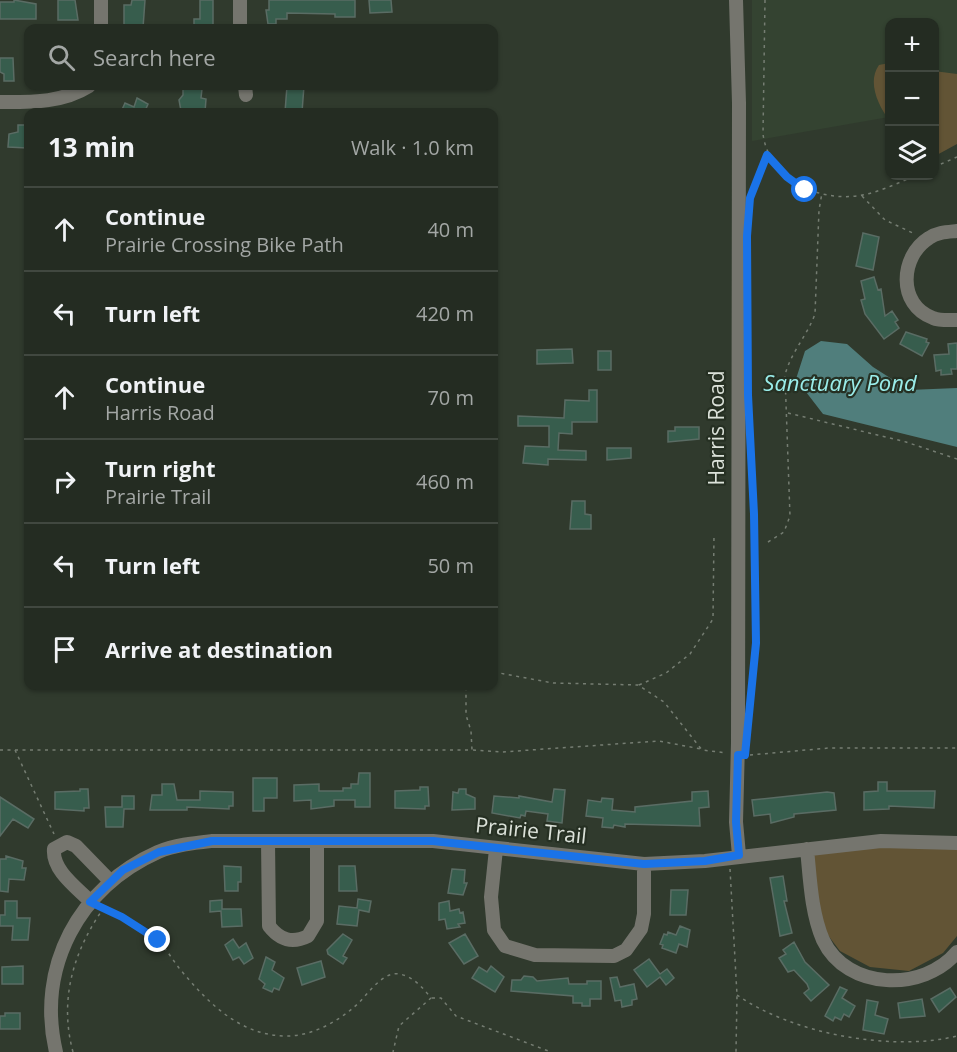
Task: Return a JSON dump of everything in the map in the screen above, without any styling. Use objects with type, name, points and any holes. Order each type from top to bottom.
[{"type":"street","points":[[101,0],[101,23]]},
{"type":"street","points":[[240,0],[240,24]]},
{"type":"street","name":"Harris Road","points":[[734,856],[738,755],[739,103],[736,0]]},
{"type":"street","points":[[0,102],[42,102],[68,97],[81,90]]},
{"type":"street","points":[[957,231],[940,233],[927,240],[911,257],[906,280],[908,292],[922,311],[933,318],[957,320]]},
{"type":"street","name":"Prairie Trail","points":[[56,1052],[51,1021],[54,975],[65,940],[90,902],[123,870],[159,852],[177,846],[212,841],[433,841],[644,864],[881,841],[957,843]]},
{"type":"street","points":[[268,841],[269,926],[282,939],[290,941],[309,936],[317,921],[317,841]]},
{"type":"street","points":[[90,902],[58,868],[53,858],[54,849],[58,844],[67,842],[76,846],[110,881]]},
{"type":"street","points":[[496,849],[491,897],[494,930],[505,946],[535,955],[614,956],[626,950],[641,929],[644,914],[644,864]]},
{"type":"street","points":[[807,849],[818,926],[825,943],[847,966],[877,980],[909,980],[939,969],[957,952]]},
{"type":"path","points":[[765,0],[763,134],[767,155],[787,177],[805,190],[861,195],[904,180]]},
{"type":"path","points":[[750,198],[767,155]]},
{"type":"path","points":[[939,165],[957,157]]},
{"type":"path","points":[[768,542],[784,532],[790,516],[788,413],[785,391],[788,362],[810,327],[815,314],[819,210],[822,193]]},
{"type":"path","points":[[861,195],[865,202],[874,207],[885,220],[927,240]]},
{"type":"path","points":[[788,413],[906,442],[957,459]]},
{"type":"path","points":[[750,699],[756,643],[751,442]]},
{"type":"path","points":[[498,673],[553,683],[638,685],[666,673],[690,654],[713,619],[714,535]]},
{"type":"path","points":[[638,685],[664,702],[702,750]]},
{"type":"path","points":[[466,690],[466,715],[471,731],[472,750]]},
{"type":"path","points":[[0,750],[472,750],[502,752],[659,741],[738,755],[829,748],[957,748]]},
{"type":"path","points":[[15,750],[58,844]]},
{"type":"path","points":[[734,856],[736,1052]]},
{"type":"path","points":[[90,902],[158,940],[211,1003],[247,1029],[288,1036],[309,1033],[354,1008],[379,982],[388,975],[398,973],[410,977],[431,998]]},
{"type":"path","points":[[73,1052],[67,1025],[68,991],[77,956],[103,908]]},
{"type":"path","points":[[737,995],[814,1034]]},
{"type":"path","points":[[393,1052],[399,1026],[431,998],[441,998],[456,1016],[551,1052]]},
{"type":"path","points":[[915,1046],[936,1044],[957,1036]]},
{"type":"shaded area","points":[[752,0],[957,0],[957,109],[939,111],[939,18],[885,18],[885,118],[752,141]]},
{"type":"shaded area","points":[[885,64],[885,114],[874,86],[879,65]]},
{"type":"shaded area","points":[[939,72],[957,74],[957,144],[939,154]]},
{"type":"shaded area","points":[[884,846],[957,849],[957,936],[943,953],[909,971],[870,967],[840,951],[821,926],[812,854]]},
{"type":"water","name":"Sanctuary Pond","points":[[821,341],[847,344],[873,367],[909,390],[957,388],[957,447],[823,414],[796,379],[805,351]]},
{"type":"building","points":[[14,0],[36,4],[36,19],[0,19],[0,2],[14,2]]},
{"type":"building","points":[[58,0],[75,0],[78,20],[58,20]]},
{"type":"building","points":[[132,0],[145,0],[143,24],[124,24],[124,5],[131,5]]},
{"type":"building","points":[[200,0],[213,0],[213,24],[194,24],[194,19],[200,19]]},
{"type":"building","points":[[269,0],[355,0],[355,17],[335,17],[335,14],[287,13],[287,19],[276,19],[276,24],[268,24],[266,10],[269,10]]},
{"type":"building","points":[[369,0],[391,0],[392,12],[370,13]]},
{"type":"building","points":[[0,58],[13,58],[14,81],[4,81],[4,74],[0,72]]},
{"type":"building","points":[[183,90],[202,90],[201,98],[206,99],[205,108],[180,108],[179,100],[183,95]]},
{"type":"building","points":[[287,90],[304,90],[302,108],[285,108]]},
{"type":"building","points":[[137,98],[148,104],[146,108],[123,108],[125,103],[134,107]]},
{"type":"building","points":[[18,125],[24,125],[24,148],[8,147],[9,134],[18,132]]},
{"type":"building","points":[[863,233],[879,237],[873,270],[856,266]]},
{"type":"building","points":[[874,277],[878,290],[881,289],[885,316],[892,311],[898,320],[895,322],[899,328],[884,339],[865,314],[861,300],[865,299],[861,281]]},
{"type":"building","points":[[906,332],[927,339],[926,342],[929,343],[922,356],[900,344]]},
{"type":"building","points":[[957,343],[957,369],[951,369],[952,374],[941,375],[941,370],[936,371],[934,355],[949,354],[948,344]]},
{"type":"building","points":[[572,349],[573,363],[537,364],[537,350]]},
{"type":"building","points":[[598,351],[611,351],[611,370],[598,370]]},
{"type":"building","points":[[589,390],[597,390],[597,422],[572,422],[572,434],[559,433],[558,450],[586,451],[586,460],[548,459],[548,465],[523,463],[525,446],[549,447],[549,426],[518,426],[518,416],[564,418],[565,400],[589,401]]},
{"type":"building","points":[[675,427],[699,427],[699,439],[668,442],[668,431],[675,431]]},
{"type":"building","points":[[607,448],[631,448],[631,458],[607,460]]},
{"type":"building","points":[[572,501],[585,501],[585,514],[591,515],[591,529],[570,529]]},
{"type":"building","points":[[359,773],[370,773],[370,807],[355,807],[355,800],[334,800],[334,806],[311,809],[311,800],[294,801],[294,785],[319,784],[319,791],[343,791],[343,788],[351,788],[351,784],[358,784]]},
{"type":"building","points":[[253,778],[277,778],[277,798],[264,798],[264,811],[253,811]]},
{"type":"building","points":[[878,782],[887,782],[887,791],[935,791],[934,808],[889,806],[889,809],[864,810],[864,792],[878,791]]},
{"type":"building","points":[[162,784],[174,784],[177,800],[200,800],[200,791],[233,792],[233,806],[229,806],[229,809],[187,807],[187,810],[150,810],[152,795],[162,795]]},
{"type":"building","points":[[420,787],[428,787],[429,806],[425,806],[425,809],[395,808],[395,791],[420,790]]},
{"type":"building","points":[[80,789],[88,789],[89,808],[84,808],[84,811],[55,809],[55,792],[80,791]]},
{"type":"building","points":[[459,789],[466,789],[466,794],[475,798],[475,809],[452,810],[453,792],[458,793]]},
{"type":"building","points":[[554,789],[565,790],[562,823],[547,821],[548,814],[526,811],[525,816],[521,815],[520,818],[492,813],[494,796],[519,798],[519,796],[552,802]]},
{"type":"building","points":[[708,791],[709,807],[699,808],[700,826],[625,824],[625,827],[614,825],[613,828],[602,827],[603,818],[586,816],[588,800],[601,802],[602,798],[613,799],[612,810],[635,812],[635,807],[692,801],[692,792]]},
{"type":"building","points":[[834,793],[836,810],[794,814],[794,817],[771,823],[770,814],[754,816],[752,800]]},
{"type":"building","points":[[122,796],[134,796],[134,809],[124,809],[123,827],[106,827],[105,807],[122,807]]},
{"type":"building","points":[[0,797],[34,819],[28,828],[13,819],[0,836]]},
{"type":"building","points":[[6,856],[23,861],[22,868],[26,868],[24,880],[9,879],[8,892],[0,891],[0,859],[6,859]]},
{"type":"building","points":[[224,866],[241,867],[241,882],[238,882],[238,891],[225,891]]},
{"type":"building","points":[[339,866],[355,866],[357,891],[339,891]]},
{"type":"building","points":[[452,869],[465,870],[464,883],[467,883],[463,895],[448,893]]},
{"type":"building","points":[[783,876],[787,901],[784,901],[792,933],[780,936],[770,878]]},
{"type":"building","points":[[671,890],[688,890],[686,915],[670,915]]},
{"type":"building","points":[[358,899],[371,901],[369,912],[359,910],[357,926],[337,924],[339,906],[357,908]]},
{"type":"building","points":[[222,900],[222,909],[241,909],[242,926],[222,927],[221,911],[210,912],[210,901]]},
{"type":"building","points":[[5,901],[17,901],[17,918],[30,918],[28,940],[12,940],[13,926],[0,926],[0,915],[5,915]]},
{"type":"building","points":[[449,901],[450,911],[459,909],[460,913],[463,912],[465,923],[458,924],[460,927],[447,929],[445,919],[439,920],[439,903]]},
{"type":"building","points":[[680,926],[690,930],[687,947],[679,944],[676,953],[662,948],[663,945],[660,944],[664,934],[667,935],[668,932],[676,935]]},
{"type":"building","points":[[343,934],[352,940],[343,956],[347,958],[343,964],[328,954],[327,950]]},
{"type":"building","points":[[465,934],[478,956],[464,964],[449,943]]},
{"type":"building","points":[[233,939],[239,948],[246,943],[253,958],[244,964],[239,957],[233,960],[225,945]]},
{"type":"building","points":[[794,942],[805,962],[829,985],[811,1001],[804,993],[809,989],[807,984],[794,970],[788,972],[779,958],[786,954],[783,950]]},
{"type":"building","points":[[266,957],[275,962],[272,970],[284,978],[279,990],[274,988],[272,992],[263,988],[265,984],[259,979]]},
{"type":"building","points":[[649,959],[660,974],[667,969],[674,978],[666,985],[660,977],[647,987],[634,970]]},
{"type":"building","points":[[321,961],[325,977],[302,985],[297,968]]},
{"type":"building","points":[[23,966],[23,984],[2,984],[2,967]]},
{"type":"building","points":[[491,966],[504,977],[495,992],[472,978],[479,967],[487,972]]},
{"type":"building","points":[[524,976],[533,977],[537,981],[568,978],[569,984],[601,981],[601,999],[590,999],[590,1006],[582,1006],[582,1003],[573,1003],[573,996],[511,991],[512,980],[521,980]]},
{"type":"building","points":[[617,977],[620,987],[634,984],[637,999],[632,1000],[632,1005],[622,1007],[621,1000],[615,1001],[610,978]]},
{"type":"building","points":[[840,987],[847,990],[842,998],[855,1006],[849,1017],[844,1014],[841,1020],[835,1017],[833,1021],[825,1016]]},
{"type":"building","points":[[950,988],[956,997],[939,1012],[931,999]]},
{"type":"building","points":[[922,999],[925,1016],[900,1018],[898,1003]]},
{"type":"building","points":[[867,1000],[878,1002],[875,1015],[888,1019],[884,1034],[863,1030]]},
{"type":"building","points":[[5,1013],[20,1013],[20,1029],[0,1029],[0,1016],[5,1016]]},
{"type":"route","points":[[158,940],[122,917],[90,902],[123,870],[159,852],[177,846],[212,841],[433,841],[644,864],[705,861],[739,855],[736,822],[738,755],[745,755],[756,643],[756,568],[748,395],[747,236],[750,198],[767,155],[787,177],[805,190]]}]
